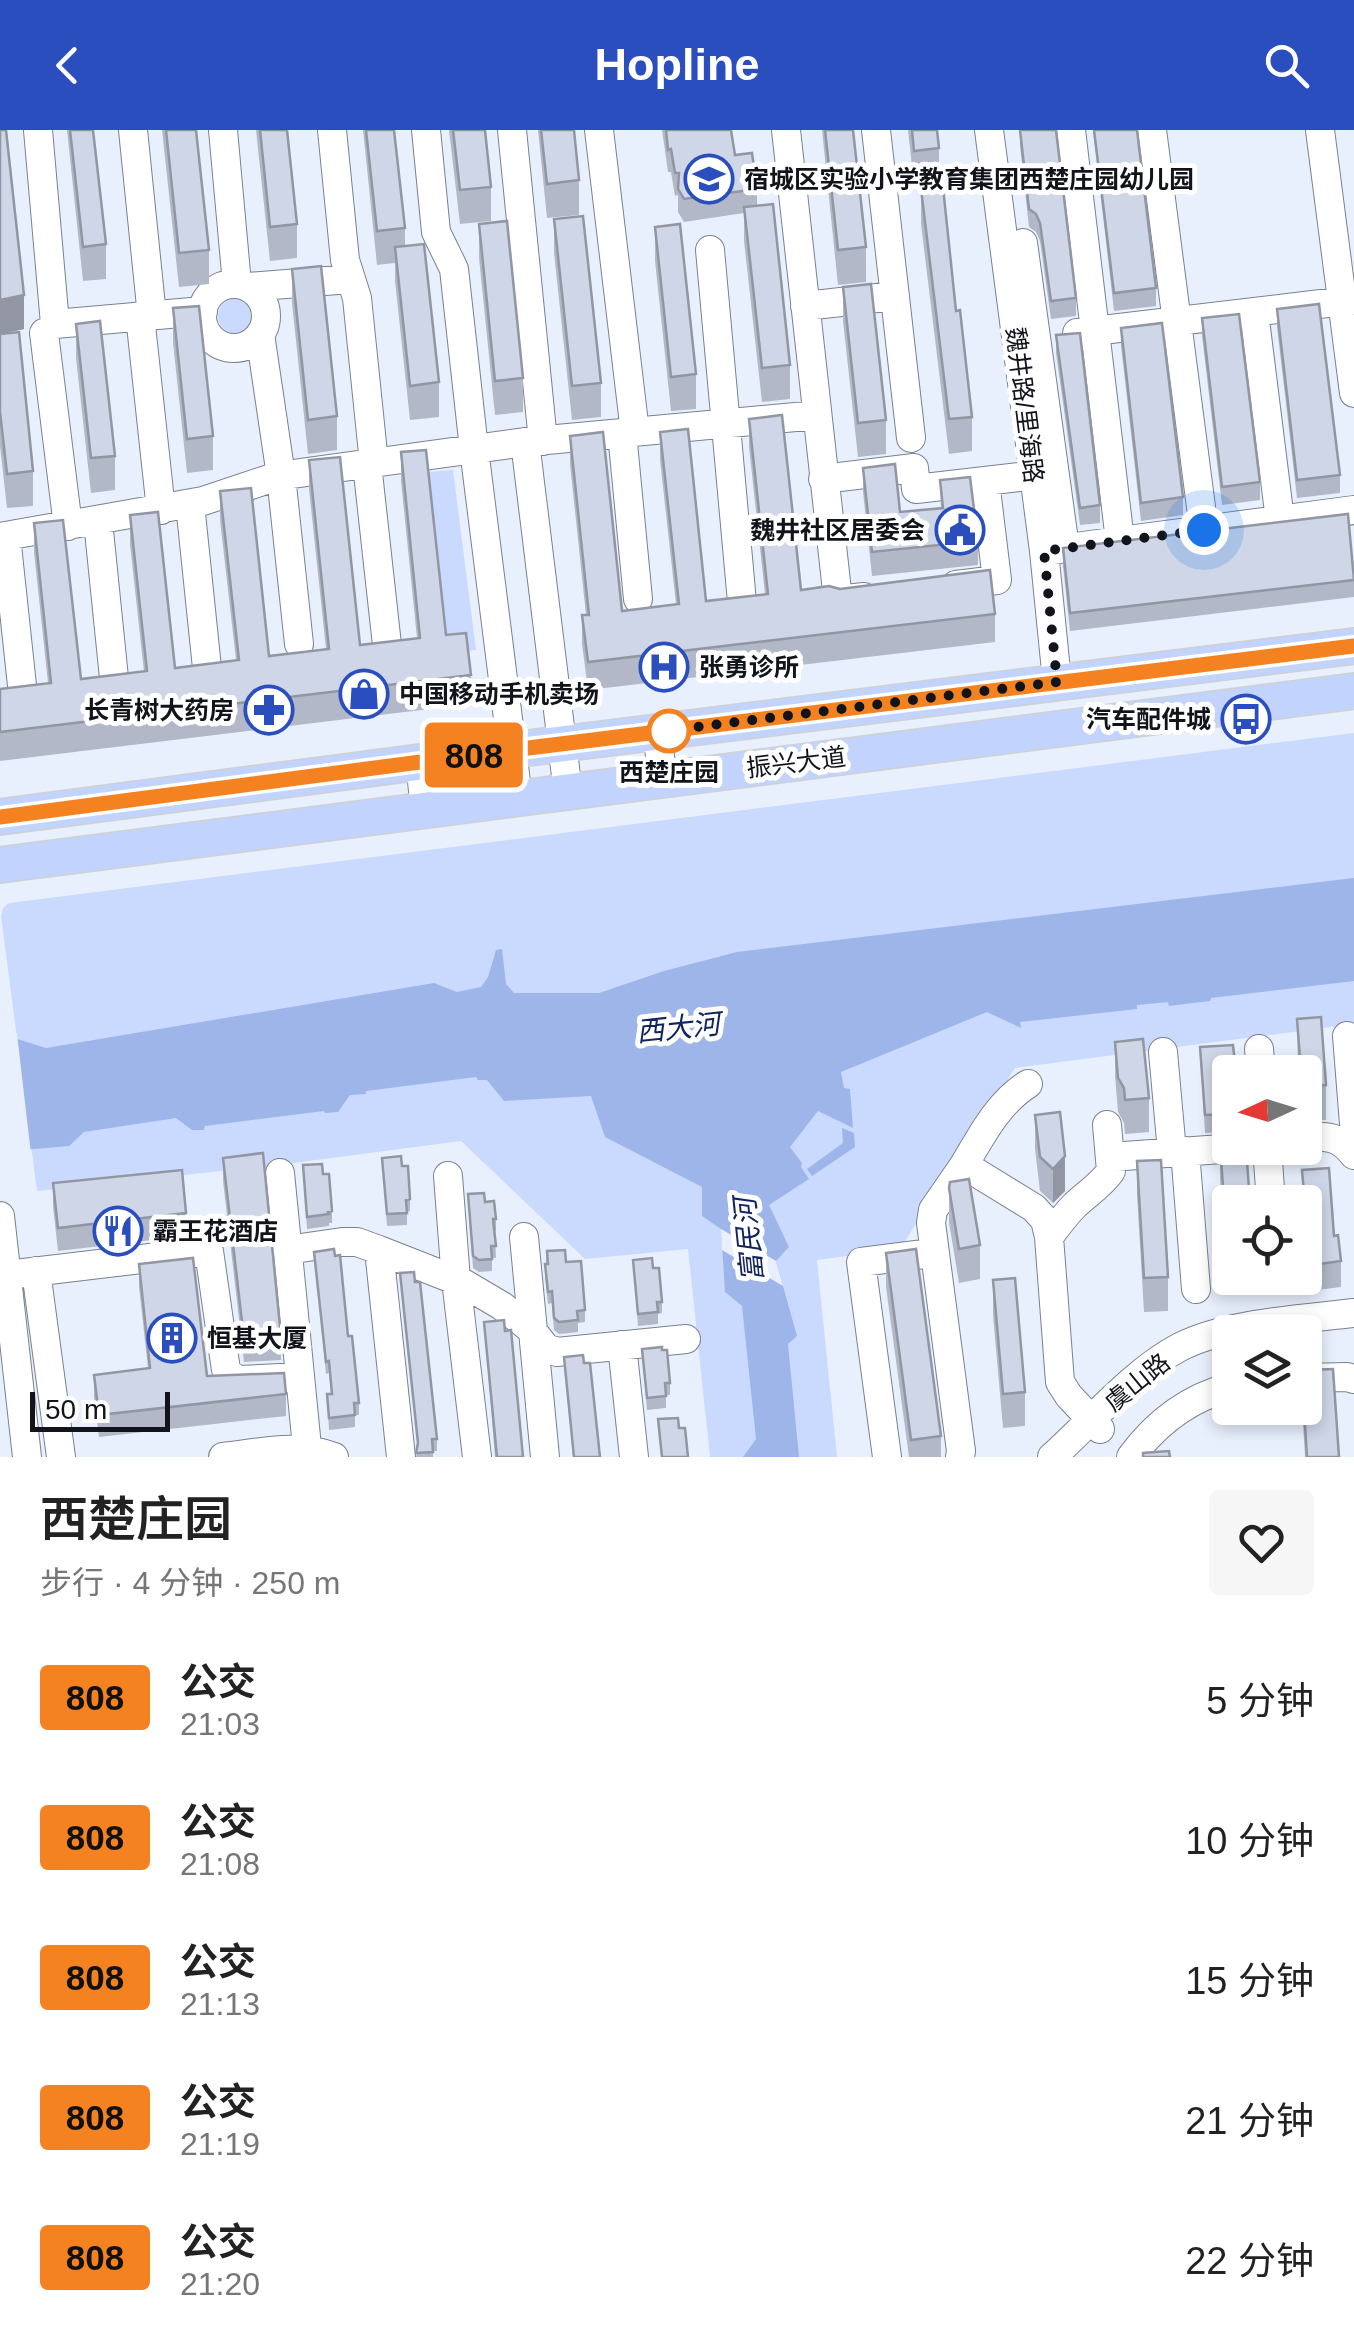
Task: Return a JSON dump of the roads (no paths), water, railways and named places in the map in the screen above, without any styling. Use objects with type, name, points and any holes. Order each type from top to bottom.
[{"type":"main road","name":"振兴大道","points":[[0,817],[1354,646]]},
{"type":"main road","name":"振兴大道","points":[[0,864],[1354,691]]},
{"type":"street","points":[[38,130],[68,526]]},
{"type":"street","points":[[133,130],[161,510]]},
{"type":"street","points":[[223,130],[242,285],[263,301],[266,321],[260,334],[238,348],[218,344],[204,328],[203,311],[209,296],[226,285],[242,285],[351,279]]},
{"type":"street","points":[[332,130],[345,260],[357,298],[387,644]]},
{"type":"street","points":[[426,130],[436,232],[454,268],[518,798]]},
{"type":"street","points":[[512,130],[534,441],[568,792]]},
{"type":"street","points":[[600,130],[629,433],[638,599]]},
{"type":"street","points":[[786,130],[838,600],[898,592]]},
{"type":"street","points":[[876,130],[910,438]]},
{"type":"street","name":"魏井路/里海路","points":[[989,130],[1034,475],[1054,550],[1057,682]]},
{"type":"street","points":[[1008,130],[1036,338],[1054,550],[1354,510]]},
{"type":"street","points":[[1070,130],[1120,541]]},
{"type":"street","points":[[1152,130],[1204,530]]},
{"type":"street","points":[[1320,130],[1348,300],[1354,392]]},
{"type":"street","points":[[710,250],[742,602]]},
{"type":"street","points":[[805,306],[895,296]]},
{"type":"street","points":[[1036,338],[1348,300]]},
{"type":"street","points":[[15,349],[30,347],[50,328],[203,311]]},
{"type":"street","points":[[1254,312],[1280,520]]},
{"type":"street","points":[[260,334],[281,476],[298,644]]},
{"type":"street","points":[[23,696],[3,536],[190,504],[281,476],[534,441],[817,416]]},
{"type":"street","points":[[823,479],[914,468],[916,489],[1034,475]]},
{"type":"street","points":[[938,588],[997,580],[985,481]]},
{"type":"street","points":[[190,504],[207,668]]},
{"type":"street","points":[[98,521],[114,678]]},
{"type":"street","points":[[657,732],[663,780]]},
{"type":"street","points":[[420,762],[424,810]]},
{"type":"street","points":[[1347,1036],[1354,1124]]},
{"type":"street","points":[[1163,1052],[1196,1290]]},
{"type":"street","points":[[960,1457],[931,1223],[933,1210],[1004,1104],[1028,1084]]},
{"type":"street","points":[[1049,1237],[1111,1171],[1107,1125]]},
{"type":"street","points":[[1322,1136],[1342,1141],[1354,1155]]},
{"type":"street","points":[[1110,1156],[1212,1150]]},
{"type":"street","points":[[964,1165],[1034,1208],[1045,1220],[1060,1382],[1068,1396],[1096,1424]]},
{"type":"street","points":[[224,1457],[292,1449],[316,1455],[300,1377],[280,1173]]},
{"type":"street","points":[[448,1176],[477,1457]]},
{"type":"street","points":[[0,1216],[28,1457]]},
{"type":"street","points":[[524,1237],[545,1457]]},
{"type":"street","points":[[287,1250],[358,1242],[456,1280],[502,1306],[532,1330],[546,1348],[557,1352],[686,1339]]},
{"type":"street","points":[[379,1250],[401,1457]]},
{"type":"street","points":[[6,1275],[208,1251],[226,1370],[240,1380],[300,1377]]},
{"type":"street","points":[[888,1457],[861,1262],[935,1253]]},
{"type":"street","points":[[36,1272],[61,1457]]},
{"type":"street","name":"虞山路","points":[[1072,1457],[1096,1424],[1156,1362],[1182,1346],[1229,1330],[1354,1313]]},
{"type":"street","points":[[1322,1336],[1354,1332]]},
{"type":"street","points":[[622,1345],[634,1457]]},
{"type":"street","name":"虞山路","points":[[1052,1457],[1182,1363],[1212,1353]]},
{"type":"street","points":[[1322,1377],[1354,1379]]},
{"type":"street","points":[[1131,1457],[1173,1414],[1212,1393]]},
{"type":"water","points":[[1354,878],[1354,981],[1169,1006],[1168,1002],[1137,1005],[1137,1009],[1020,1022],[1021,1028],[987,1012],[841,1072],[844,1088],[850,1089],[853,1128],[818,1111],[790,1147],[809,1179],[769,1205],[789,1247],[776,1261],[797,1336],[788,1344],[799,1457],[743,1457],[756,1439],[742,1306],[725,1292],[721,1229],[702,1216],[702,1187],[605,1137],[591,1096],[504,1101],[487,1080],[476,1077],[350,1095],[338,1112],[205,1126],[204,1130],[192,1130],[176,1118],[84,1132],[69,1146],[0,1152],[0,1039],[11,1037],[46,1048],[434,983],[457,992],[481,987],[496,950],[502,949],[506,984],[514,993],[599,993],[737,952]]},
{"type":"water","points":[[842,1128],[854,1133],[855,1147],[812,1176],[807,1169],[843,1143]]},
{"type":"place","name":"宿城区实验小学教育集团西楚庄园幼儿园","points":[[709,179]]},
{"type":"place","name":"魏井社区居委会","points":[[960,530]]},
{"type":"place","name":"张勇诊所","points":[[664,667]]},
{"type":"place","name":"中国移动手机卖场","points":[[364,694]]},
{"type":"place","name":"长青树大药房","points":[[269,710]]},
{"type":"place","name":"汽车配件城","points":[[1246,719]]},
{"type":"place","name":"西楚庄园","points":[[669,731]]},
{"type":"place","name":"霸王花酒店","points":[[118,1231]]},
{"type":"place","name":"恒基大厦","points":[[172,1338]]},
{"type":"water label","name":"西大河","points":[[678,1028]]},
{"type":"water label","name":"富民河","points":[[749,1240]]}]
